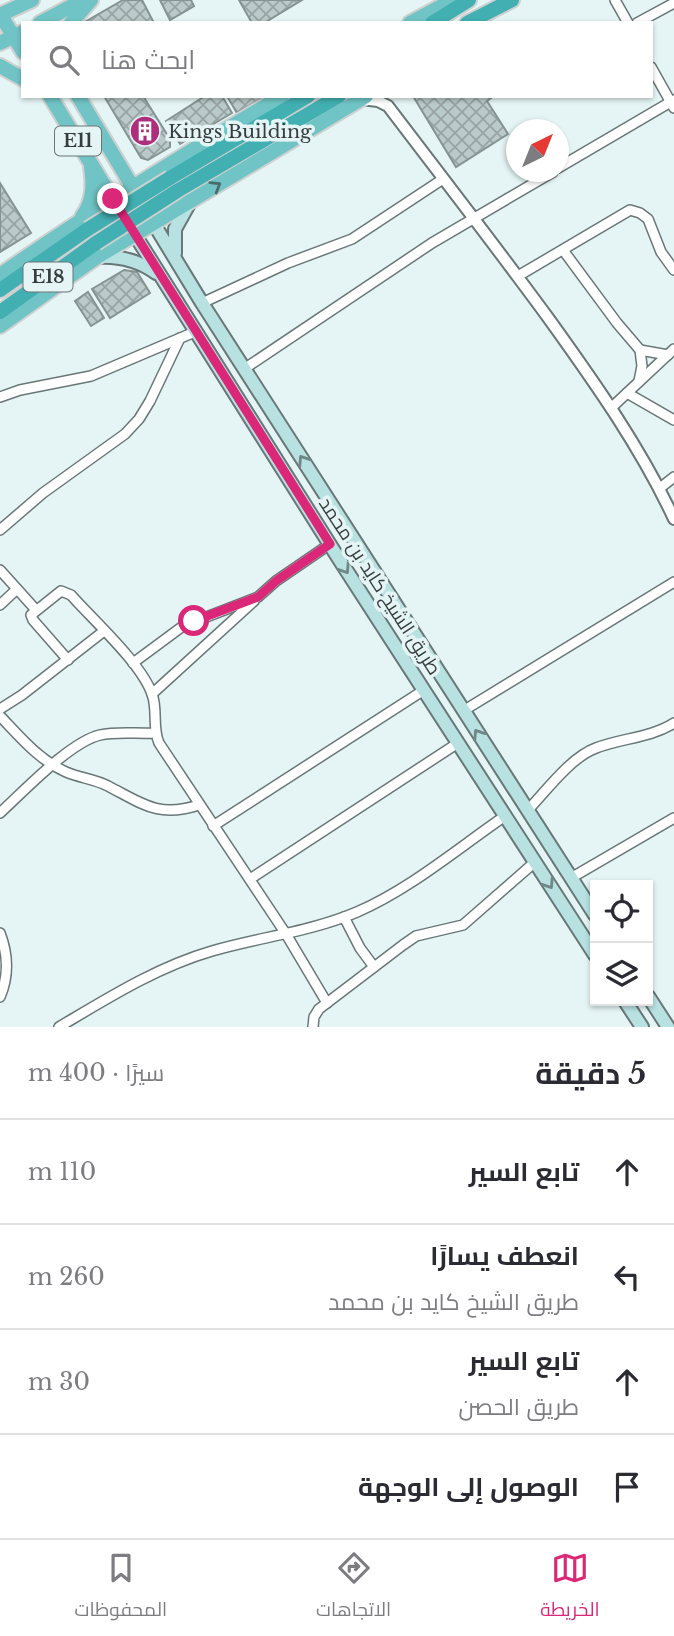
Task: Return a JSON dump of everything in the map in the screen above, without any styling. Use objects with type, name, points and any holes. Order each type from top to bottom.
[{"type":"highway","points":[[435,21],[469,0]]},
{"type":"highway","points":[[471,21],[512,0]]},
{"type":"highway","name":"E18","points":[[0,312],[97,250],[173,184],[305,98]]},
{"type":"highway","name":"E18","points":[[0,290],[84,224],[173,184],[336,98]]},
{"type":"main road","points":[[44,21],[83,0]]},
{"type":"main road","points":[[73,21],[91,0]]},
{"type":"main road","points":[[414,21],[453,0]]},
{"type":"main road","points":[[484,21],[512,0]]},
{"type":"main road","points":[[12,37],[0,15],[26,1],[33,21]]},
{"type":"main road","points":[[0,66],[21,78]]},
{"type":"main road","name":"E11","points":[[79,98],[154,224]]},
{"type":"main road","points":[[0,275],[84,224],[113,199],[156,171],[279,98]]},
{"type":"main road","points":[[0,326],[97,250],[135,235],[363,98]]},
{"type":"main road","name":"E11","points":[[53,101],[135,235]]},
{"type":"main road","points":[[115,158],[139,171],[156,171]]},
{"type":"main road","points":[[84,224],[94,185],[90,162]]},
{"type":"main road","points":[[177,260],[173,240],[175,229],[190,202]]},
{"type":"main road","name":"طريق الشيخ كايد بن محمد","points":[[154,224],[244,369],[590,907]]},
{"type":"main road","name":"طريق الشيخ كايد بن محمد","points":[[135,235],[590,947]]},
{"type":"main road","points":[[97,250],[137,262],[160,275]]},
{"type":"main road","points":[[487,787],[504,774]]},
{"type":"main road","points":[[653,1004],[668,1027]]},
{"type":"main road","points":[[628,1006],[642,1027]]},
{"type":"street","points":[[615,0],[627,21]]},
{"type":"street","points":[[641,21],[674,3]]},
{"type":"street","points":[[569,162],[673,103],[653,70]]},
{"type":"street","points":[[363,98],[387,101],[518,276],[611,408],[660,488],[674,519]]},
{"type":"street","points":[[202,303],[288,263],[352,239],[443,179]]},
{"type":"street","points":[[244,369],[432,243],[537,182]]},
{"type":"street","points":[[518,276],[630,210],[648,219],[661,252],[674,270]]},
{"type":"street","points":[[563,250],[640,350],[642,366],[639,381]]},
{"type":"street","points":[[0,397],[20,390],[91,376],[197,331]]},
{"type":"street","points":[[0,530],[43,492],[125,434],[139,419],[150,401],[180,338]]},
{"type":"street","points":[[640,350],[671,352]]},
{"type":"street","points":[[611,408],[671,352]]},
{"type":"street","points":[[626,393],[674,420]]},
{"type":"street","points":[[660,488],[674,477]]},
{"type":"street","points":[[152,694],[276,581],[330,544]]},
{"type":"street","points":[[0,570],[36,610]]},
{"type":"street","points":[[463,711],[674,582]]},
{"type":"street","points":[[0,605],[18,589]]},
{"type":"street","points":[[68,660],[33,621],[31,615],[57,593],[71,595],[133,663],[152,694],[155,733],[164,752],[286,934],[327,1003]]},
{"type":"street","points":[[133,663],[183,626],[258,597]]},
{"type":"street","points":[[0,709],[104,631]]},
{"type":"street","points":[[214,826],[424,690]]},
{"type":"street","points":[[0,716],[25,743],[53,765],[69,773],[99,782],[156,810],[186,809],[199,804]]},
{"type":"street","points":[[527,810],[580,756],[595,748],[663,730],[674,723]]},
{"type":"street","points":[[0,813],[53,765],[92,737],[155,733]]},
{"type":"street","points":[[250,879],[458,743]]},
{"type":"street","points":[[59,1027],[178,962],[344,917],[386,897],[505,816]]},
{"type":"street","points":[[571,878],[674,818]]},
{"type":"street","points":[[313,1027],[314,1017],[327,1003],[374,967],[416,936],[463,925],[535,862]]},
{"type":"street","points":[[344,917],[360,948],[374,967]]},
{"type":"street","points":[[0,933],[7,965],[5,984],[0,997]]},
{"type":"building","points":[[123,0],[142,0],[153,21],[86,21]]},
{"type":"building","points":[[160,0],[191,0],[194,6],[170,20]]},
{"type":"building","points":[[239,0],[302,0],[267,21],[251,21]]},
{"type":"building","name":"Kings Building","points":[[105,98],[144,98],[170,139],[170,147],[148,160],[141,158]]},
{"type":"building","points":[[202,98],[223,98],[232,113],[180,144],[166,121]]},
{"type":"building","points":[[228,98],[262,98],[237,113]]},
{"type":"building","points":[[414,98],[491,98],[487,101],[506,131],[506,135],[456,167]]},
{"type":"building","points":[[0,183],[31,233],[0,252]]},
{"type":"building","points":[[124,270],[137,272],[150,293],[110,318],[92,289]]},
{"type":"building","points":[[88,292],[104,318],[91,326],[75,301]]},
{"type":"place","name":"Kings Building","points":[[145,131]]},
{"type":"route","points":[[113,199],[330,544],[276,581],[258,597],[194,621]]}]
